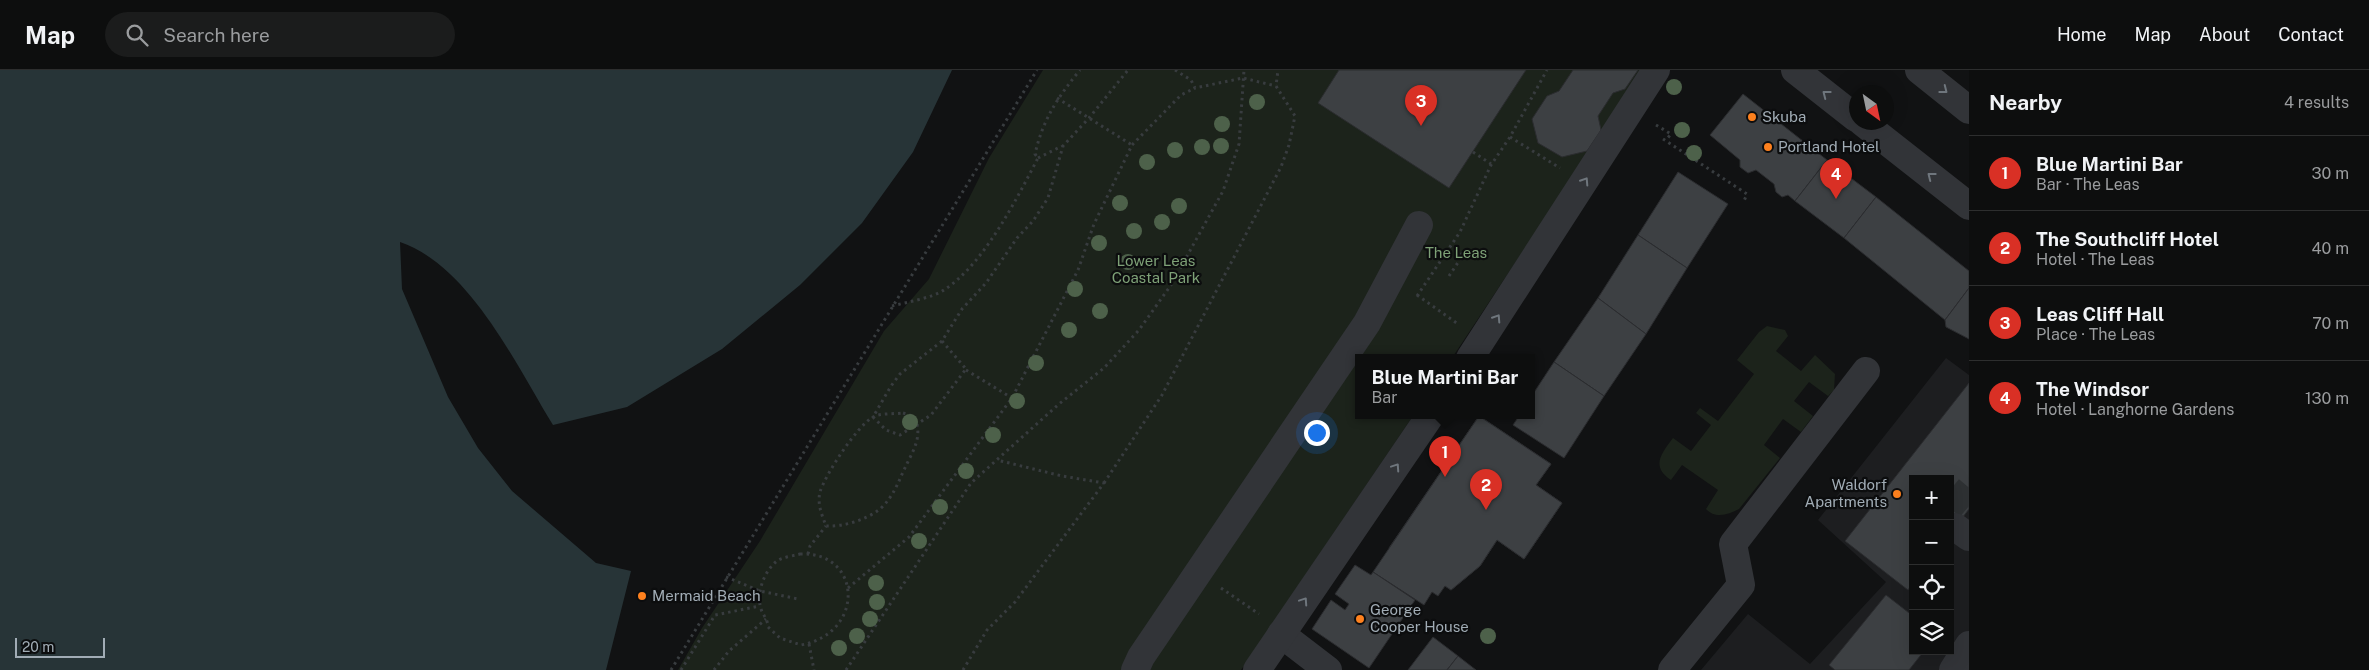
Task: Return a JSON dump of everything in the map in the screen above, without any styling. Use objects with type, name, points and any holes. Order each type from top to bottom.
[{"type":"street","points":[[1473,354],[1656,70]]},
{"type":"street","points":[[1795,70],[1849,112]]},
{"type":"street","points":[[1918,70],[1969,110]]},
{"type":"street","points":[[1872,130],[1969,206]]},
{"type":"street","points":[[1135,670],[1141,657],[1367,323],[1419,225]]},
{"type":"street","points":[[1672,670],[1741,585],[1733,544],[1866,371]]},
{"type":"street","points":[[1257,670],[1428,419]]},
{"type":"street","points":[[1281,634],[1328,670]]},
{"type":"street","points":[[1953,670],[1969,645]]},
{"type":"path","points":[[671,670],[1037,70]]},
{"type":"path","points":[[1038,158],[1035,154],[1038,140],[1057,98],[1080,70]]},
{"type":"path","points":[[892,306],[943,291],[963,274],[988,246],[1038,158],[1063,146],[1090,118],[1128,70]]},
{"type":"path","points":[[1175,70],[1191,80],[1195,88]]},
{"type":"path","points":[[846,670],[970,483],[1059,404],[1104,368],[1138,330],[1171,285],[1223,191],[1239,144],[1244,70]]},
{"type":"path","points":[[963,670],[987,630],[1015,602],[1104,483],[1162,395],[1281,167],[1289,145],[1295,116],[1276,86],[1278,70]]},
{"type":"path","points":[[1412,303],[1460,232],[1491,165],[1510,137],[1547,70]]},
{"type":"path","points":[[848,588],[909,537],[1012,398],[1078,270],[1094,224],[1132,145],[1181,95],[1195,88],[1243,78],[1276,86]]},
{"type":"path","points":[[1057,98],[1132,145]]},
{"type":"path","points":[[1654,123],[1671,134],[1665,139],[1747,194],[1743,203]]},
{"type":"path","points":[[1510,137],[1584,183]]},
{"type":"path","points":[[826,526],[819,507],[820,493],[832,467],[851,440],[873,417],[890,386],[900,374],[942,341],[962,309],[986,283],[998,264],[1033,221],[1048,198],[1063,146]]},
{"type":"path","points":[[1473,152],[1491,165]]},
{"type":"path","points":[[1449,276],[1463,255],[1460,252]]},
{"type":"path","points":[[942,341],[966,369],[1012,398]]},
{"type":"path","points":[[873,417],[886,430],[900,435],[931,415],[966,369]]},
{"type":"path","points":[[826,526],[839,526],[879,510],[894,493],[918,441],[918,424],[913,416],[903,413],[873,417]]},
{"type":"path","points":[[997,460],[1062,476],[1104,483]]},
{"type":"path","points":[[808,554],[810,546],[826,526]]},
{"type":"path","points":[[808,554],[822,556],[835,565],[843,575],[848,588],[848,606],[842,622],[832,633],[801,646],[780,638],[768,627],[760,606],[760,591],[768,570],[778,560],[808,554]]},
{"type":"path","points":[[726,577],[760,591],[798,599]]},
{"type":"path","points":[[1214,583],[1273,623],[1281,634]]},
{"type":"path","points":[[681,670],[715,615],[760,606]]},
{"type":"path","points":[[714,670],[729,651],[766,619]]},
{"type":"path","points":[[808,644],[814,670]]},
{"type":"shaded area","points":[[0,70],[952,70],[913,152],[862,223],[800,285],[722,349],[627,407],[553,425],[507,347],[469,295],[448,272],[425,254],[400,242],[402,289],[448,397],[478,448],[512,491],[596,563],[631,571],[606,670],[0,670]]},
{"type":"shaded area","points":[[1946,358],[1969,375],[1969,670],[1701,670],[1748,614],[1810,664],[1886,582],[1818,520]]},
{"type":"green space","name":"Lower Leas Coastal Park","points":[[1043,70],[1643,70],[1455,354],[1355,354],[1355,419],[1411,419],[1241,670],[678,670],[702,628],[760,541],[884,331],[929,279],[989,158]]},
{"type":"green space","points":[[1767,326],[1785,330],[1788,336],[1776,351],[1801,371],[1815,355],[1835,374],[1834,390],[1828,396],[1809,382],[1794,401],[1813,416],[1801,432],[1783,419],[1764,445],[1780,458],[1739,509],[1726,514],[1713,514],[1706,509],[1718,490],[1682,465],[1671,480],[1661,470],[1660,459],[1673,438],[1691,451],[1711,425],[1696,413],[1700,408],[1718,421],[1754,374],[1737,360],[1759,332]]},
{"type":"building","points":[[1339,70],[1526,70],[1449,188],[1318,103]]},
{"type":"building","points":[[1573,70],[1638,70],[1625,89],[1613,93],[1598,116],[1601,130],[1587,151],[1562,157],[1538,143],[1532,119],[1547,96],[1559,91]]},
{"type":"building","name":"Portland Hotel","points":[[1743,94],[1827,160],[1795,201],[1788,195],[1782,197],[1776,192],[1774,184],[1756,170],[1748,173],[1740,167],[1740,160],[1710,135]]},
{"type":"building","points":[[1827,160],[1876,197],[1844,238],[1795,201]]},
{"type":"building","points":[[1678,172],[1728,204],[1687,268],[1638,235]]},
{"type":"building","points":[[1876,197],[1969,271],[1969,288],[1945,320],[1844,238]]},
{"type":"building","points":[[1638,235],[1687,268],[1646,334],[1598,298]]},
{"type":"building","points":[[1969,288],[1969,339],[1946,327],[1945,320]]},
{"type":"building","points":[[1598,298],[1646,334],[1604,396],[1554,362]]},
{"type":"building","points":[[1554,362],[1604,396],[1564,458],[1513,425],[1517,419],[1535,419],[1535,391]]},
{"type":"building","name":"Waldorf Apartments","points":[[1969,383],[1969,509],[1954,529],[1954,475],[1909,475],[1908,590],[1845,541]]},
{"type":"building","points":[[1477,419],[1484,419],[1551,464],[1536,485],[1562,503],[1524,559],[1497,540],[1480,566],[1451,590],[1389,548]]},
{"type":"building","points":[[1477,419],[1484,419],[1551,464],[1536,485],[1562,503],[1524,559],[1497,540],[1480,566],[1451,590],[1445,586],[1438,596],[1432,592],[1424,605],[1373,572]]},
{"type":"building","name":"George Cooper House","points":[[1355,565],[1371,575],[1373,572],[1415,600],[1369,668],[1312,629],[1331,600],[1345,610],[1349,604],[1335,594]]},
{"type":"building","points":[[1886,595],[1909,613],[1909,655],[1921,655],[1909,670],[1835,670],[1829,665]]},
{"type":"building","points":[[1433,637],[1458,656],[1447,670],[1408,670]]},
{"type":"building","points":[[1458,656],[1476,670],[1447,670]]},
{"type":"tunnel","points":[[1954,493],[1969,506]]},
{"type":"place","name":"Skuba","points":[[1752,117]]},
{"type":"place","name":"Leas Cliff Hall","points":[[1421,126]]},
{"type":"place","name":"Portland Hotel","points":[[1768,147]]},
{"type":"place","name":"The Windsor","points":[[1836,199]]},
{"type":"place","name":"Blue Martini Bar","points":[[1445,477]]},
{"type":"place","name":"Waldorf Apartments","points":[[1897,494]]},
{"type":"place","name":"The Southcliff Hotel","points":[[1486,510]]},
{"type":"place","name":"Mermaid Beach","points":[[642,596]]},
{"type":"place","name":"George Cooper House","points":[[1360,619]]},
{"type":"park label","name":"The Leas","points":[[1456,253]]}]
